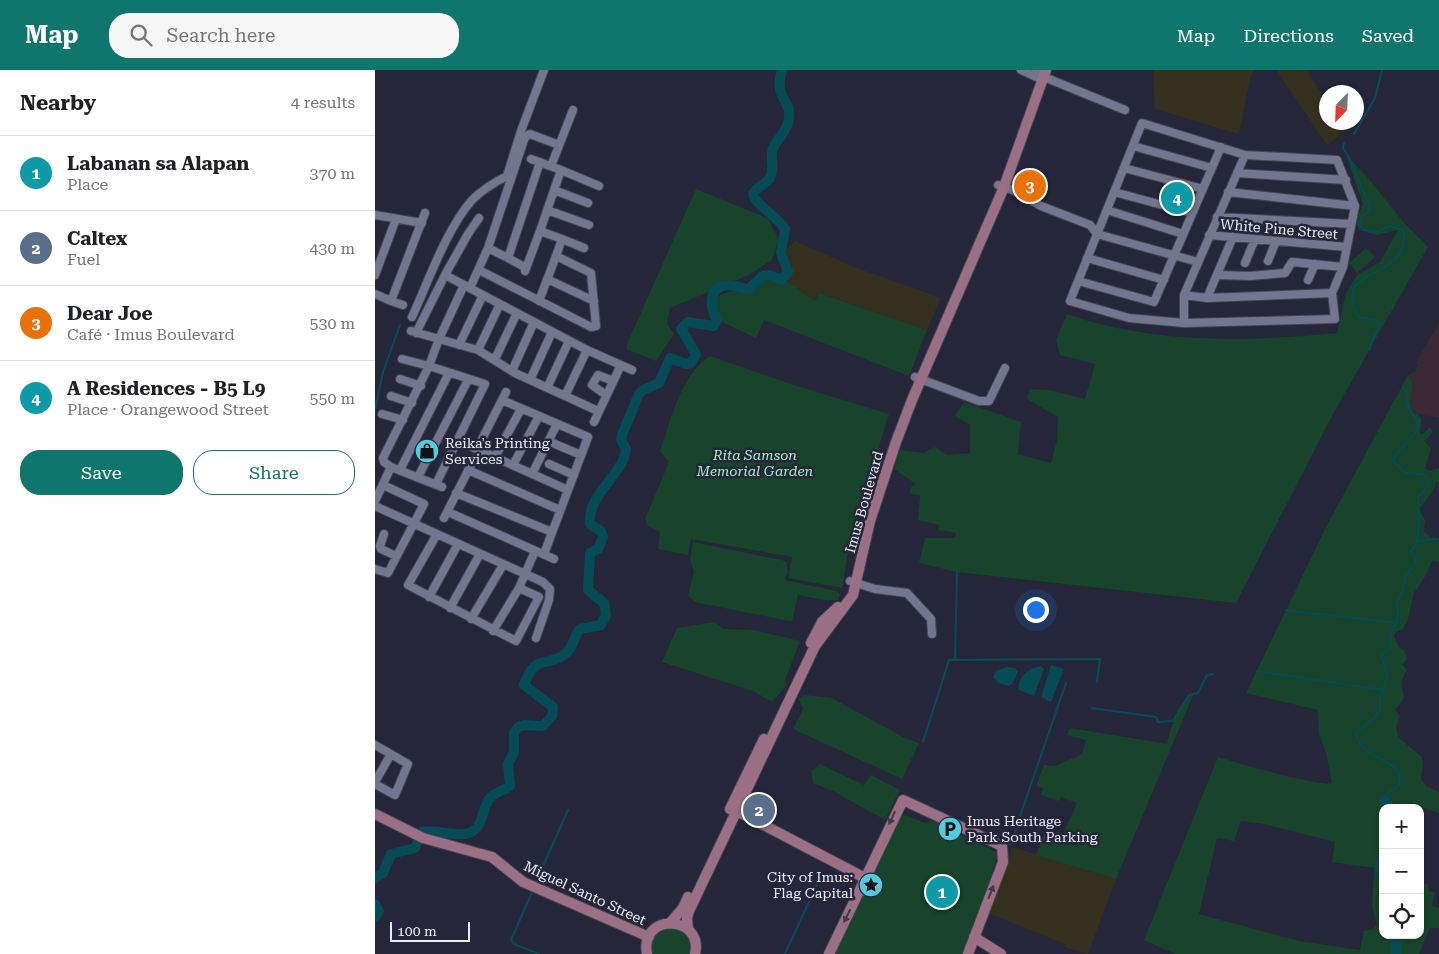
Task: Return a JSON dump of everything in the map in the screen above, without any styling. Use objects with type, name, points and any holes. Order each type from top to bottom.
[{"type":"main road","name":"Imus Boulevard","points":[[671,922],[683,908],[733,809],[755,776],[815,646],[831,622],[850,602],[867,520],[918,378],[1001,186],[1040,73]]},
{"type":"main road","points":[[829,954],[902,800],[999,843],[1004,851],[1003,862],[968,954]]},
{"type":"main road","name":"Imus Boulevard","points":[[688,929],[687,918],[689,911],[733,809]]},
{"type":"main road","points":[[733,809],[865,878]]},
{"type":"main road","name":"Miguel Santo Street","points":[[375,814],[419,837],[492,858],[523,882],[649,937]]},
{"type":"main road","points":[[647,954],[649,937],[657,927],[671,922],[688,929],[696,944],[695,954]]},
{"type":"main road","points":[[974,937],[1001,954]]},
{"type":"street","points":[[412,317],[451,234],[473,200],[493,183],[507,176],[521,131],[544,70]]},
{"type":"street","points":[[1021,70],[1040,73],[1125,110]]},
{"type":"street","points":[[551,166],[573,110]]},
{"type":"street","points":[[1142,123],[1221,147],[1245,154],[1337,160],[1355,206],[1343,267],[1332,293],[1335,319],[1184,323],[1129,318],[1070,302],[1142,123]]},
{"type":"street","points":[[402,359],[429,366],[485,384],[486,387],[439,486],[391,467],[384,462],[383,458],[421,386],[429,366],[439,339],[467,286],[479,270],[525,137],[530,134],[559,145]]},
{"type":"street","points":[[1133,146],[1212,168]]},
{"type":"street","points":[[1078,281],[1154,302],[1221,147]]},
{"type":"street","points":[[1184,323],[1184,295],[1245,154]]},
{"type":"street","points":[[531,159],[599,186]]},
{"type":"street","points":[[508,258],[540,162]]},
{"type":"street","points":[[1124,168],[1203,190]]},
{"type":"street","points":[[488,248],[525,269],[561,170]]},
{"type":"street","points":[[1237,173],[1346,180]]},
{"type":"street","points":[[1001,186],[1041,206],[1090,225],[1097,234],[1197,262]]},
{"type":"street","points":[[554,190],[588,203]]},
{"type":"street","points":[[1114,192],[1192,213]]},
{"type":"street","points":[[1228,192],[1355,206]]},
{"type":"street","points":[[547,210],[589,226]]},
{"type":"street","points":[[1107,210],[1183,234]]},
{"type":"street","points":[[391,300],[425,214]]},
{"type":"street","points":[[375,215],[422,223]]},
{"type":"street","points":[[1217,217],[1351,224]]},
{"type":"street","points":[[479,218],[468,234],[414,332],[478,350],[512,371],[598,412]]},
{"type":"street","points":[[375,275],[397,219]]},
{"type":"street","points":[[540,231],[584,248]]},
{"type":"street","name":"White Pine Street","points":[[1209,235],[1347,247]]},
{"type":"street","points":[[1207,298],[1233,237]]},
{"type":"street","points":[[539,301],[561,239]]},
{"type":"street","points":[[1245,263],[1255,239]]},
{"type":"street","points":[[1267,261],[1276,241]]},
{"type":"street","points":[[479,270],[594,327],[591,273],[556,256]]},
{"type":"street","points":[[1087,258],[1164,280]]},
{"type":"street","points":[[1217,275],[1285,273],[1292,262],[1343,267]]},
{"type":"street","points":[[1308,280],[1315,264]]},
{"type":"street","points":[[445,275],[569,341],[632,370]]},
{"type":"street","points":[[547,279],[594,301]]},
{"type":"street","points":[[1184,295],[1207,298],[1332,293]]},
{"type":"street","points":[[375,294],[403,305]]},
{"type":"street","points":[[459,345],[483,295]]},
{"type":"street","points":[[478,350],[500,304]]},
{"type":"street","points":[[495,359],[517,313]]},
{"type":"street","points":[[512,371],[534,322]]},
{"type":"street","points":[[530,380],[553,332]]},
{"type":"street","points":[[547,388],[569,341]]},
{"type":"street","points":[[565,396],[587,350]]},
{"type":"street","points":[[594,422],[621,364]]},
{"type":"street","points":[[918,378],[979,401],[989,401],[1005,368]]},
{"type":"street","points":[[400,470],[449,373]]},
{"type":"street","points":[[606,395],[592,385],[598,375],[613,381]]},
{"type":"street","points":[[400,379],[421,386]]},
{"type":"street","points":[[418,477],[468,380]]},
{"type":"street","points":[[507,392],[474,448],[568,490]]},
{"type":"street","points":[[391,396],[412,403]]},
{"type":"street","points":[[502,400],[587,436],[544,554]]},
{"type":"street","points":[[495,457],[521,408]]},
{"type":"street","points":[[382,414],[403,420]]},
{"type":"street","points":[[513,465],[539,416]]},
{"type":"street","points":[[532,474],[557,424]]},
{"type":"street","points":[[548,441],[581,455]]},
{"type":"street","points":[[474,459],[446,515],[554,559]]},
{"type":"street","points":[[550,482],[553,466],[574,475]]},
{"type":"street","points":[[375,502],[391,467]]},
{"type":"street","points":[[468,470],[560,510]]},
{"type":"street","points":[[375,569],[388,574],[423,503],[383,486]]},
{"type":"street","points":[[456,493],[552,532]]},
{"type":"street","points":[[375,506],[543,582],[550,589],[549,600],[536,638]]},
{"type":"street","points":[[383,534],[381,549],[396,556]]},
{"type":"street","points":[[437,534],[408,584],[493,631],[518,641],[539,597],[519,588]]},
{"type":"street","points":[[429,596],[458,544]]},
{"type":"street","points":[[493,631],[519,588],[535,551]]},
{"type":"street","points":[[450,608],[480,554]]},
{"type":"street","points":[[471,619],[503,565]]},
{"type":"street","points":[[853,582],[907,593],[931,619],[932,634]]},
{"type":"street","points":[[375,745],[391,754],[408,764],[395,794],[375,783],[391,754]]},
{"type":"shaded area","points":[[1153,70],[1254,70],[1250,80],[1239,134],[1155,109]]},
{"type":"shaded area","points":[[1278,70],[1307,70],[1319,90],[1319,130],[1345,131],[1327,145]]},
{"type":"shaded area","points":[[795,241],[854,267],[941,298],[927,330],[819,293],[815,301],[810,298],[788,282],[792,270],[786,250]]},
{"type":"shaded area","points":[[1439,323],[1439,418],[1413,413],[1410,403],[1413,383],[1408,375],[1415,371],[1418,365],[1416,362]]},
{"type":"shaded area","points":[[1051,665],[1064,669],[1051,702],[1041,697]]},
{"type":"shaded area","points":[[1041,666],[1044,669],[1034,696],[1019,690],[1022,677],[1032,669]]},
{"type":"shaded area","points":[[1007,667],[1015,668],[1018,672],[1012,684],[1008,686],[999,683],[993,677],[996,671]]},
{"type":"shaded area","points":[[1012,847],[1116,879],[1088,954],[1064,947],[1065,944],[990,914]]},
{"type":"green space","points":[[1346,155],[1368,178],[1405,224],[1428,247],[1333,414],[1236,603],[957,572],[919,563],[925,538],[955,538],[956,533],[939,530],[939,525],[918,520],[920,496],[909,493],[916,484],[894,469],[900,450],[923,453],[935,447],[947,455],[970,453],[970,425],[955,416],[964,402],[1021,422],[1018,454],[1051,463],[1057,440],[1058,417],[1027,398],[1030,389],[1049,390],[1085,399],[1095,364],[1060,355],[1056,340],[1067,314],[1099,324],[1166,336],[1235,339],[1337,333],[1346,293],[1357,275],[1380,262],[1398,230],[1377,235],[1359,230],[1356,221],[1363,204]]},
{"type":"green space","points":[[696,189],[767,218],[779,239],[772,260],[749,275],[670,308],[667,323],[674,334],[656,361],[626,349],[627,344]]},
{"type":"green space","points":[[1366,248],[1375,257],[1357,273],[1349,263]]},
{"type":"green space","points":[[761,278],[781,284],[788,282],[815,301],[819,293],[927,330],[909,376],[764,320],[756,338],[720,321],[713,308],[715,297],[734,290],[748,293],[756,287]]},
{"type":"green space","name":"Rita Samson Memorial Garden","points":[[710,356],[794,385],[889,414],[851,535],[842,588],[788,578],[792,557],[691,539],[688,555],[658,549],[660,532],[648,526],[645,519],[669,462],[660,451],[684,386],[691,374]]},
{"type":"green space","points":[[1408,375],[1413,383],[1410,403],[1413,413],[1418,414],[1421,419],[1420,434],[1423,434],[1430,427],[1433,432],[1424,441],[1431,448],[1425,468],[1429,471],[1439,468],[1439,482],[1436,482],[1434,490],[1419,509],[1425,520],[1424,532],[1431,537],[1439,538],[1439,562],[1432,561],[1426,575],[1414,593],[1408,619],[1403,629],[1396,632],[1394,636],[1399,647],[1404,650],[1407,659],[1402,665],[1407,670],[1402,681],[1404,698],[1395,710],[1400,716],[1396,726],[1398,737],[1422,757],[1421,779],[1426,786],[1439,792],[1439,813],[1424,808],[1424,804],[1379,804],[1379,939],[1424,939],[1424,884],[1428,884],[1429,891],[1435,893],[1432,906],[1439,908],[1439,928],[1430,928],[1419,954],[1175,954],[1144,940],[1218,757],[1313,782],[1332,783],[1326,753],[1319,734],[1318,710],[1246,693],[1325,529]],"holes":[[[1241,821],[1264,824],[1335,842],[1332,862],[1374,868],[1372,907],[1377,924],[1373,929],[1364,931],[1360,950],[1299,941],[1199,914],[1217,838],[1234,841]]]},
{"type":"green space","points":[[693,542],[786,561],[788,572],[785,580],[836,591],[840,594],[838,600],[824,600],[798,595],[792,621],[695,602],[688,596],[694,571],[690,560]]},
{"type":"green space","points":[[714,622],[724,629],[754,630],[800,641],[785,680],[787,685],[772,702],[753,691],[662,662],[677,628]]},
{"type":"green space","points":[[1194,693],[1116,879],[1036,855],[1046,829],[1063,833],[1077,803],[1061,797],[1059,801],[1041,795],[1043,788],[1036,786],[1044,765],[1056,766],[1082,754],[1086,740],[1067,735],[1070,728],[1167,744],[1179,710]]},
{"type":"green space","points":[[805,695],[832,698],[903,737],[919,743],[902,779],[793,729],[803,709],[799,699]]},
{"type":"green space","points":[[820,764],[864,785],[871,775],[900,790],[885,820],[835,792],[813,783],[811,771]]},
{"type":"green space","points":[[900,813],[925,823],[932,821],[998,853],[964,954],[831,954]]},
{"type":"green space","points":[[663,929],[685,933],[690,941],[690,954],[652,954],[651,946],[653,940]]},
{"type":"waterway","points":[[375,878],[383,873],[391,854],[415,848],[422,832],[433,831],[465,834],[476,829],[490,798],[510,786],[508,764],[514,752],[514,733],[518,727],[524,725],[543,726],[552,716],[553,707],[524,685],[529,675],[538,664],[560,658],[570,648],[580,629],[601,625],[606,615],[604,603],[588,590],[590,553],[598,549],[603,537],[601,531],[590,524],[590,515],[597,497],[624,458],[626,449],[621,440],[622,435],[639,394],[643,390],[659,383],[670,358],[686,364],[691,363],[696,354],[681,329],[688,322],[714,326],[717,320],[714,315],[712,298],[717,289],[729,285],[749,289],[763,276],[769,275],[782,280],[788,272],[781,253],[785,229],[758,202],[753,194],[772,174],[773,148],[788,122],[788,107],[780,87],[782,70]]},
{"type":"waterway","points":[[1354,134],[1375,98],[1382,70]]},
{"type":"waterway","points":[[1344,143],[1343,148],[1370,205],[1368,213],[1362,216],[1359,225],[1364,230],[1379,231],[1389,226],[1403,230],[1403,247],[1396,259],[1361,281],[1353,289],[1352,301],[1359,317],[1376,320],[1380,325],[1370,345],[1370,350]]},
{"type":"waterway","points":[[375,410],[383,372],[400,325]]},
{"type":"waterway","points":[[1385,801],[1386,795],[1399,785],[1400,776],[1391,765],[1365,749],[1356,733],[1376,716],[1380,709],[1380,700],[1387,676],[1381,655],[1391,648],[1390,636],[1398,618],[1397,601],[1403,589],[1405,577],[1415,564],[1415,557],[1411,551],[1416,545],[1419,524],[1418,497],[1428,486],[1426,477],[1420,474],[1404,472],[1393,461],[1418,427],[1409,409],[1407,394],[1403,386]]},
{"type":"waterway","points":[[1416,541],[1439,539]]},
{"type":"waterway","points":[[955,660],[957,572]]},
{"type":"waterway","points":[[1286,610],[1396,623]]},
{"type":"waterway","points":[[923,742],[949,660],[1100,659],[1097,682]]},
{"type":"waterway","points":[[1257,671],[1383,690]]},
{"type":"waterway","points":[[1092,708],[1156,717],[1158,722],[1173,721],[1189,695],[1198,693],[1207,675],[1213,674]]},
{"type":"waterway","points":[[1010,845],[1066,683]]},
{"type":"waterway","points":[[536,882],[568,810]]},
{"type":"waterway","points":[[785,954],[819,880]]},
{"type":"waterway","points":[[533,890],[511,940],[514,944],[539,954]]},
{"type":"waterway","points":[[375,904],[379,911],[375,917]]},
{"type":"waterway","points":[[1396,939],[1396,954]]},
{"type":"place","name":"Dear Joe","points":[[1030,186]]},
{"type":"place","name":"A Residences - B5 L9","points":[[1177,198]]},
{"type":"place","name":"Reika's Printing Services","points":[[427,451]]},
{"type":"place","name":"Caltex","points":[[759,810]]},
{"type":"place","name":"Imus Heritage Park South Parking","points":[[950,829]]},
{"type":"place","name":"City of Imus: Flag Capital","points":[[871,885]]},
{"type":"place","name":"Labanan sa Alapan","points":[[942,892]]}]
